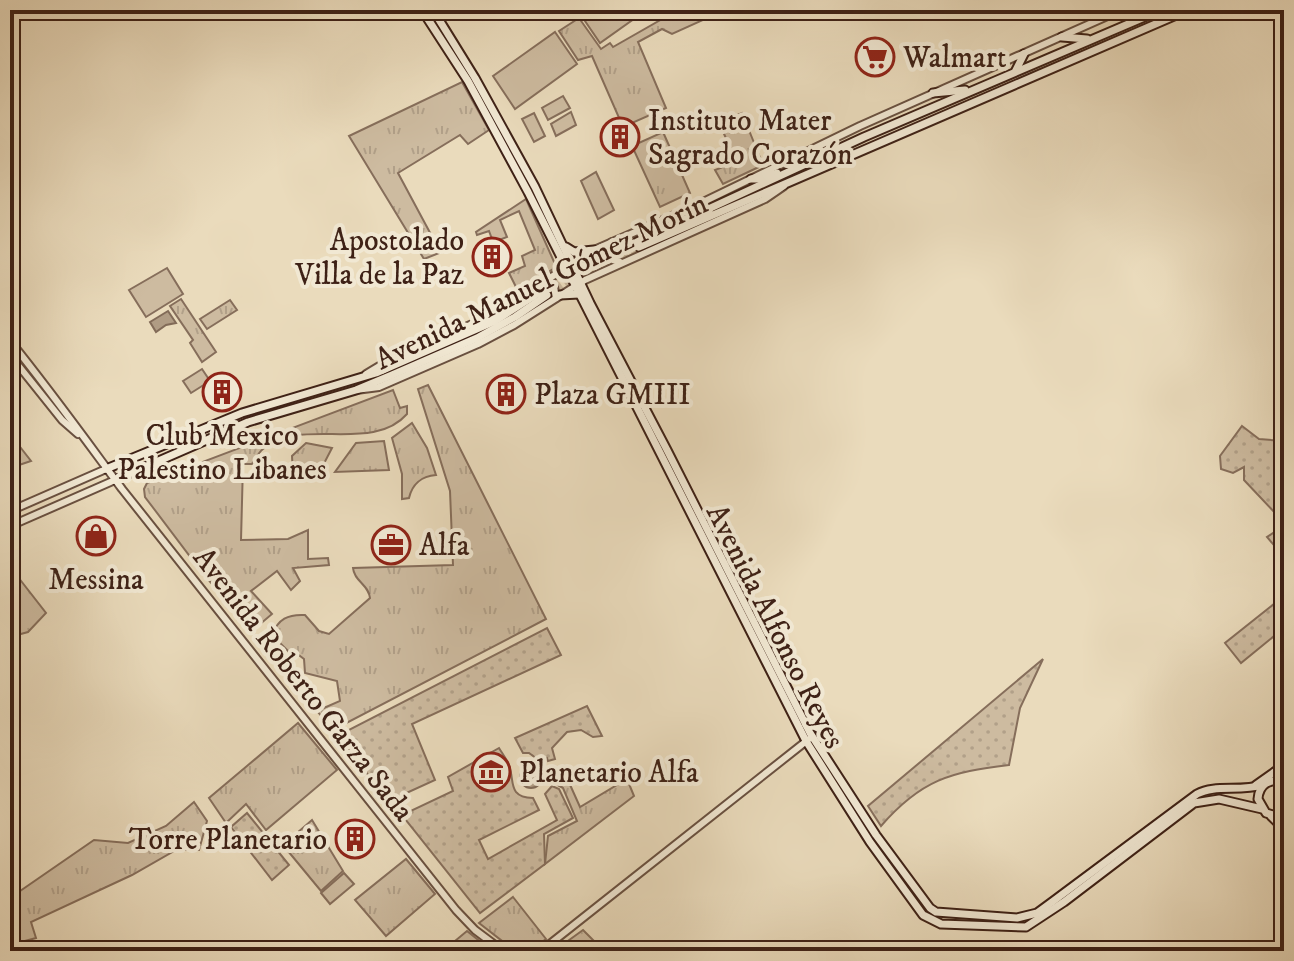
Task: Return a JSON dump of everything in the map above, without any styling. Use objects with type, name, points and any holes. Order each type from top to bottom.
[{"type":"main road","name":"Avenida Alfonso Reyes","points":[[422,10],[468,81],[568,265],[803,719],[809,739]]},
{"type":"main road","name":"Avenida Alfonso Reyes","points":[[433,10],[510,140],[563,244],[568,265]]},
{"type":"main road","name":"Avenida Manuel Gómez Morín","points":[[1161,10],[971,90],[638,244],[1188,10]]},
{"type":"main road","points":[[1062,37],[1089,39]]},
{"type":"main road","points":[[1016,70],[1024,54]]},
{"type":"main road","points":[[933,93],[971,90]]},
{"type":"main road","points":[[751,179],[795,169]]},
{"type":"main road","points":[[563,244],[574,252],[594,250]]},
{"type":"main road","name":"Avenida Alfonso Reyes","points":[[577,284],[579,294],[809,739],[853,808],[866,835],[928,919],[941,924],[1018,928],[1038,921],[1194,803],[1219,799],[1262,809]]},
{"type":"main road","name":"Avenida Manuel Gómez Morín","points":[[106,469],[242,413],[360,379],[483,327],[545,293],[515,317],[477,338],[356,390],[248,422],[115,480]]},
{"type":"main road","points":[[558,297],[579,294]]},
{"type":"main road","points":[[803,719],[822,730]]},
{"type":"main road","points":[[1251,789],[1282,766]]},
{"type":"main road","points":[[1284,782],[1267,783],[1258,799],[1262,809],[1284,829]]},
{"type":"main road","name":"Avenida Alfonso Reyes","points":[[853,808],[933,911],[1017,918],[1037,913],[1197,794],[1214,788],[1251,789],[1267,783]]},
{"type":"main road","points":[[1269,815],[1284,814]]},
{"type":"main road","points":[[866,835],[876,835]]},
{"type":"street","name":"Avenida Manuel Gómez Morín","points":[[360,379],[381,365],[490,316],[594,250],[1121,10]]},
{"type":"street","name":"Avenida Manuel Gómez Morín","points":[[356,390],[379,387],[478,344],[514,325],[577,284],[765,199],[787,183]]},
{"type":"street","points":[[612,242],[608,251],[611,258],[624,262]]},
{"type":"street","points":[[545,280],[554,287],[558,297]]},
{"type":"street","name":"Avenida Roberto Garza Sada","points":[[10,341],[71,417],[106,469],[456,910],[475,930],[503,951]]},
{"type":"street","name":"Avenida Roberto Garza Sada","points":[[10,355],[62,420],[81,436]]},
{"type":"street","points":[[10,511],[106,469]]},
{"type":"street","points":[[10,526],[115,480]]},
{"type":"street","points":[[541,951],[809,739]]},
{"type":"street","points":[[1267,783],[1282,766]]},
{"type":"green space","points":[[600,10],[633,10],[638,16],[600,43],[585,21]]},
{"type":"green space","points":[[678,10],[694,10],[703,20],[672,34],[662,29],[638,42],[666,108],[623,127],[592,56],[578,60],[559,31],[579,18],[601,49],[610,43],[613,47]]},
{"type":"green space","points":[[555,32],[577,64],[515,109],[493,76]]},
{"type":"green space","points":[[462,82],[489,130],[468,144],[460,135],[398,173],[435,242],[455,242],[457,246],[424,259],[349,136]]},
{"type":"green space","points":[[563,96],[570,108],[548,120],[542,108]]},
{"type":"green space","points":[[571,112],[576,125],[556,136],[551,124]]},
{"type":"green space","points":[[534,113],[545,136],[534,142],[522,119]]},
{"type":"green space","points":[[742,113],[763,165],[723,184],[715,170],[736,162],[719,122]]},
{"type":"green space","points":[[663,132],[690,193],[660,207],[632,146]]},
{"type":"green space","points":[[596,172],[614,210],[598,219],[581,181]]},
{"type":"green space","points":[[526,199],[555,264],[553,269],[518,291],[509,273],[525,266],[522,256],[535,250],[519,211],[500,220],[507,237],[499,240],[502,245],[495,247],[489,231],[477,235],[476,232]]},
{"type":"green space","points":[[167,268],[183,294],[146,317],[129,290]]},
{"type":"green space","points":[[181,299],[216,352],[202,362],[190,343],[193,340],[170,306]]},
{"type":"green space","points":[[230,300],[237,310],[207,329],[200,319]]},
{"type":"green space","points":[[202,369],[210,381],[191,393],[183,381]]},
{"type":"green space","points":[[428,385],[546,619],[333,730],[317,711],[340,701],[337,681],[305,673],[304,659],[296,653],[292,655],[272,635],[281,621],[299,615],[305,615],[319,631],[329,634],[370,598],[353,568],[453,565],[450,491],[418,389]]},
{"type":"green space","points":[[393,390],[400,408],[407,406],[407,414],[392,426],[356,434],[297,435],[279,440],[262,450],[252,464],[243,464],[241,540],[288,539],[308,530],[308,559],[328,558],[329,565],[293,568],[300,581],[291,590],[277,571],[251,591],[272,614],[252,631],[201,571],[145,497],[147,483]]},
{"type":"green space","points":[[412,423],[427,448],[436,475],[422,479],[412,489],[409,498],[402,499],[402,474],[392,438]]},
{"type":"green space","points":[[1242,426],[1259,439],[1284,441],[1284,509],[1277,515],[1244,480],[1244,467],[1233,473],[1221,469],[1220,456]]},
{"type":"green space","points":[[10,434],[31,461],[10,468]]},
{"type":"green space","points":[[384,441],[389,470],[335,472],[356,443]]},
{"type":"green space","points":[[306,443],[332,448],[317,477],[293,476],[292,456]]},
{"type":"green space","points":[[1284,526],[1284,557],[1267,537]]},
{"type":"green space","points":[[18,577],[46,613],[28,632],[10,637],[10,579]]},
{"type":"green space","points":[[1284,596],[1284,628],[1241,663],[1225,643]]},
{"type":"green space","points":[[547,628],[561,655],[412,724],[435,780],[389,801],[337,736]]},
{"type":"green space","points":[[1043,659],[1020,708],[1009,765],[970,771],[938,781],[910,798],[881,826],[868,806]]},
{"type":"green space","points":[[587,706],[602,736],[593,737],[581,730],[567,732],[552,748],[555,759],[548,761],[547,758],[540,761],[529,753],[523,753],[515,738]]},
{"type":"green space","points":[[298,723],[337,770],[266,830],[246,804],[226,823],[209,798]]},
{"type":"green space","points":[[499,748],[509,765],[516,791],[519,795],[533,798],[539,810],[479,840],[488,859],[557,820],[545,794],[552,786],[559,789],[573,818],[544,834],[545,864],[480,913],[402,815],[453,791],[448,777]]},
{"type":"green space","points":[[552,776],[567,778],[580,807],[627,779],[634,796],[545,864],[548,836],[577,821],[563,788],[552,782]]},
{"type":"green space","points":[[194,802],[207,821],[199,850],[176,850],[132,875],[31,922],[36,938],[10,945],[10,898],[94,840],[128,843],[166,826]]},
{"type":"green space","points":[[247,813],[289,865],[272,880],[231,827]]},
{"type":"green space","points":[[312,820],[343,871],[321,891],[283,845]]},
{"type":"green space","points":[[406,859],[435,894],[386,936],[355,900]]},
{"type":"green space","points":[[344,873],[354,884],[330,904],[321,893]]},
{"type":"green space","points":[[513,897],[546,939],[530,951],[515,951],[479,923]]},
{"type":"green space","points":[[583,930],[604,951],[554,951]]},
{"type":"green space","points":[[467,931],[492,951],[443,951]]},
{"type":"water","points":[[168,311],[176,323],[156,332],[150,322]]},
{"type":"water","points":[[531,766],[539,769],[542,777],[539,785],[531,788],[523,785],[520,777],[523,769]]},
{"type":"tunnel","points":[[543,290],[580,266],[637,242]]},
{"type":"tunnel","points":[[547,295],[582,271],[639,247]]},
{"type":"place","name":"Walmart","points":[[875,57]]},
{"type":"place","name":"Instituto Mater Sagrado Corazón","points":[[620,137]]},
{"type":"place","name":"Apostolado Villa de la Paz","points":[[492,257]]},
{"type":"place","name":"Club Mexico Palestino Libanes","points":[[222,392]]},
{"type":"place","name":"Plaza GMIII","points":[[506,394]]},
{"type":"place","name":"Messina","points":[[96,536]]},
{"type":"place","name":"Alfa","points":[[391,545]]},
{"type":"place","name":"Planetario Alfa","points":[[491,772]]},
{"type":"place","name":"Torre Planetario","points":[[355,839]]}]
